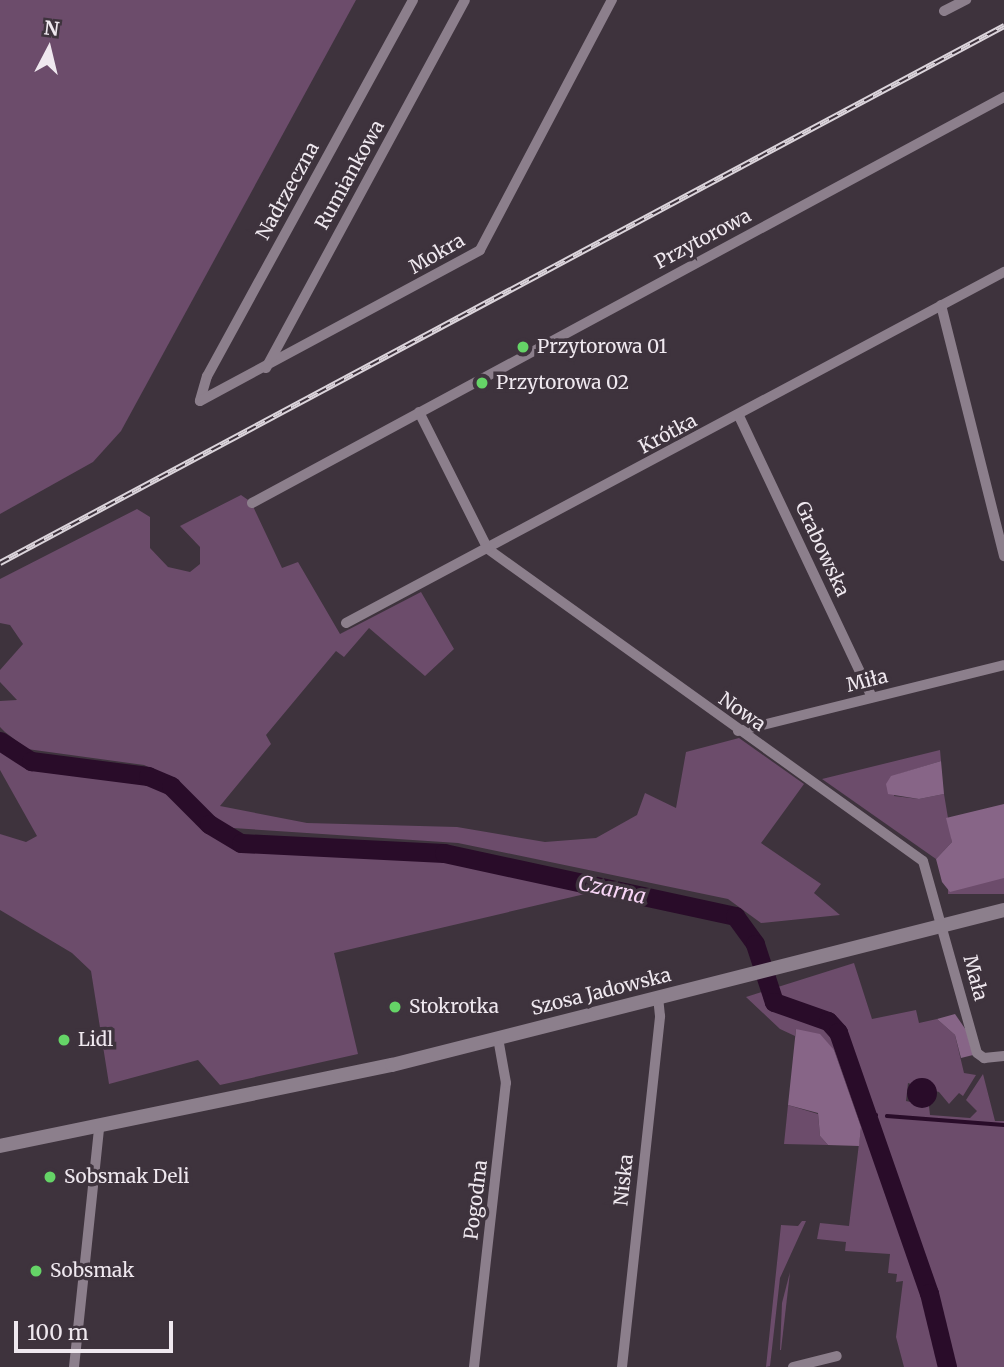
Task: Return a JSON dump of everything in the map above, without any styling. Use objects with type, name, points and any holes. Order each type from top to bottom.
[{"type":"main road","name":"Szosa Jadowska","points":[[0,1146],[99,1128],[498,1038],[1004,910]]},
{"type":"street","name":"Nadrzeczna","points":[[201,401],[201,387],[413,0]]},
{"type":"street","name":"Rumiankowa","points":[[266,368],[465,0]]},
{"type":"street","name":"Mokra","points":[[201,401],[480,250],[612,0]]},
{"type":"street","points":[[944,11],[966,0]]},
{"type":"street","name":"Przytorowa","points":[[252,503],[1004,97]]},
{"type":"street","name":"Krótka","points":[[346,623],[739,416],[1004,272]]},
{"type":"street","points":[[941,305],[1004,556]]},
{"type":"street","points":[[419,412],[488,549]]},
{"type":"street","name":"Grabowska","points":[[739,416],[872,697]]},
{"type":"street","name":"Nowa","points":[[488,549],[738,731],[919,857],[930,878],[940,926]]},
{"type":"street","name":"Miła","points":[[738,731],[1004,665]]},
{"type":"street","name":"Mała","points":[[940,926],[977,1053],[992,1059],[1004,1056]]},
{"type":"street","name":"Niska","points":[[622,1367],[660,1016],[657,997]]},
{"type":"street","name":"Pogodna","points":[[474,1367],[506,1083],[498,1038]]},
{"type":"street","points":[[74,1367],[99,1128]]},
{"type":"street","points":[[793,1367],[837,1356]]},
{"type":"shaded area","points":[[0,0],[356,0],[121,431],[93,462],[0,514]]},
{"type":"shaded area","points":[[241,495],[251,502],[282,568],[298,562],[340,634],[421,592],[454,649],[425,676],[369,628],[344,657],[336,651],[266,735],[271,744],[220,806],[307,823],[457,827],[545,842],[596,838],[637,815],[645,793],[676,808],[686,752],[739,738],[804,784],[761,843],[821,884],[814,893],[840,915],[761,923],[728,899],[458,843],[233,828],[210,817],[166,775],[144,765],[27,749],[0,727],[0,701],[17,700],[0,682],[0,670],[23,644],[10,625],[0,623],[0,579],[137,509],[150,517],[150,548],[168,567],[190,572],[200,564],[200,547],[180,526]]},
{"type":"shaded area","points":[[0,746],[26,766],[147,782],[164,790],[200,826],[238,848],[443,858],[602,890],[334,953],[358,1054],[220,1085],[198,1060],[109,1084],[91,971],[72,953],[0,910],[0,834],[26,842],[37,836],[0,770]]},
{"type":"shaded area","points":[[940,750],[941,761],[899,774],[894,796],[919,799],[944,794],[952,842],[936,859],[822,779]]},
{"type":"shaded area","points":[[941,761],[944,794],[919,799],[888,794],[886,784],[891,776]]},
{"type":"shaded area","points":[[1004,804],[1004,878],[950,892],[942,882],[936,859],[952,842],[946,818]]},
{"type":"shaded area","points":[[948,878],[1004,878],[1004,894],[948,894]]},
{"type":"shaded area","points":[[854,963],[872,1019],[916,1010],[919,1023],[937,1019],[955,1035],[964,1073],[976,1075],[963,1096],[959,1093],[949,1104],[939,1092],[908,1083],[906,1101],[929,1106],[930,1115],[970,1118],[977,1111],[966,1100],[983,1074],[995,1121],[1004,1121],[1004,1367],[904,1367],[896,1337],[903,1281],[896,1282],[897,1274],[888,1273],[890,1254],[845,1251],[846,1242],[817,1239],[820,1223],[849,1226],[861,1127],[834,1050],[796,1029],[795,1036],[780,1029],[746,997]]},
{"type":"shaded area","points":[[955,1014],[966,1030],[973,1055],[961,1058],[955,1035],[937,1019]]},
{"type":"shaded area","points":[[796,1029],[820,1034],[834,1050],[861,1127],[859,1146],[828,1145],[820,1136],[818,1113],[788,1105]]},
{"type":"shaded area","points":[[922,1078],[933,1082],[937,1093],[933,1104],[922,1108],[911,1104],[907,1093],[911,1082]]},
{"type":"shaded area","points":[[788,1105],[818,1114],[820,1136],[828,1145],[784,1144]]},
{"type":"shaded area","points":[[802,1221],[806,1221],[780,1278],[770,1366],[766,1367],[781,1225],[798,1226]]},
{"type":"shaded area","points":[[790,1272],[781,1350],[780,1350],[782,1303]]},
{"type":"waterway","name":"Czarna","points":[[0,741],[31,761],[148,776],[171,786],[209,824],[241,843],[444,853],[735,916],[755,944],[774,1002],[828,1021],[838,1032],[929,1293],[947,1367]]},
{"type":"waterway","points":[[868,1115],[876,1115]]},
{"type":"waterway","points":[[887,1116],[1004,1125]]},
{"type":"railway","points":[[0,563],[1004,26]]},
{"type":"place","name":"Przytorowa 01","points":[[523,347]]},
{"type":"place","name":"Przytorowa 02","points":[[482,383]]},
{"type":"place","name":"Stokrotka","points":[[395,1007]]},
{"type":"place","name":"Lidl","points":[[64,1040]]},
{"type":"place","name":"Sobsmak Deli","points":[[50,1177]]},
{"type":"place","name":"Sobsmak","points":[[36,1271]]}]
